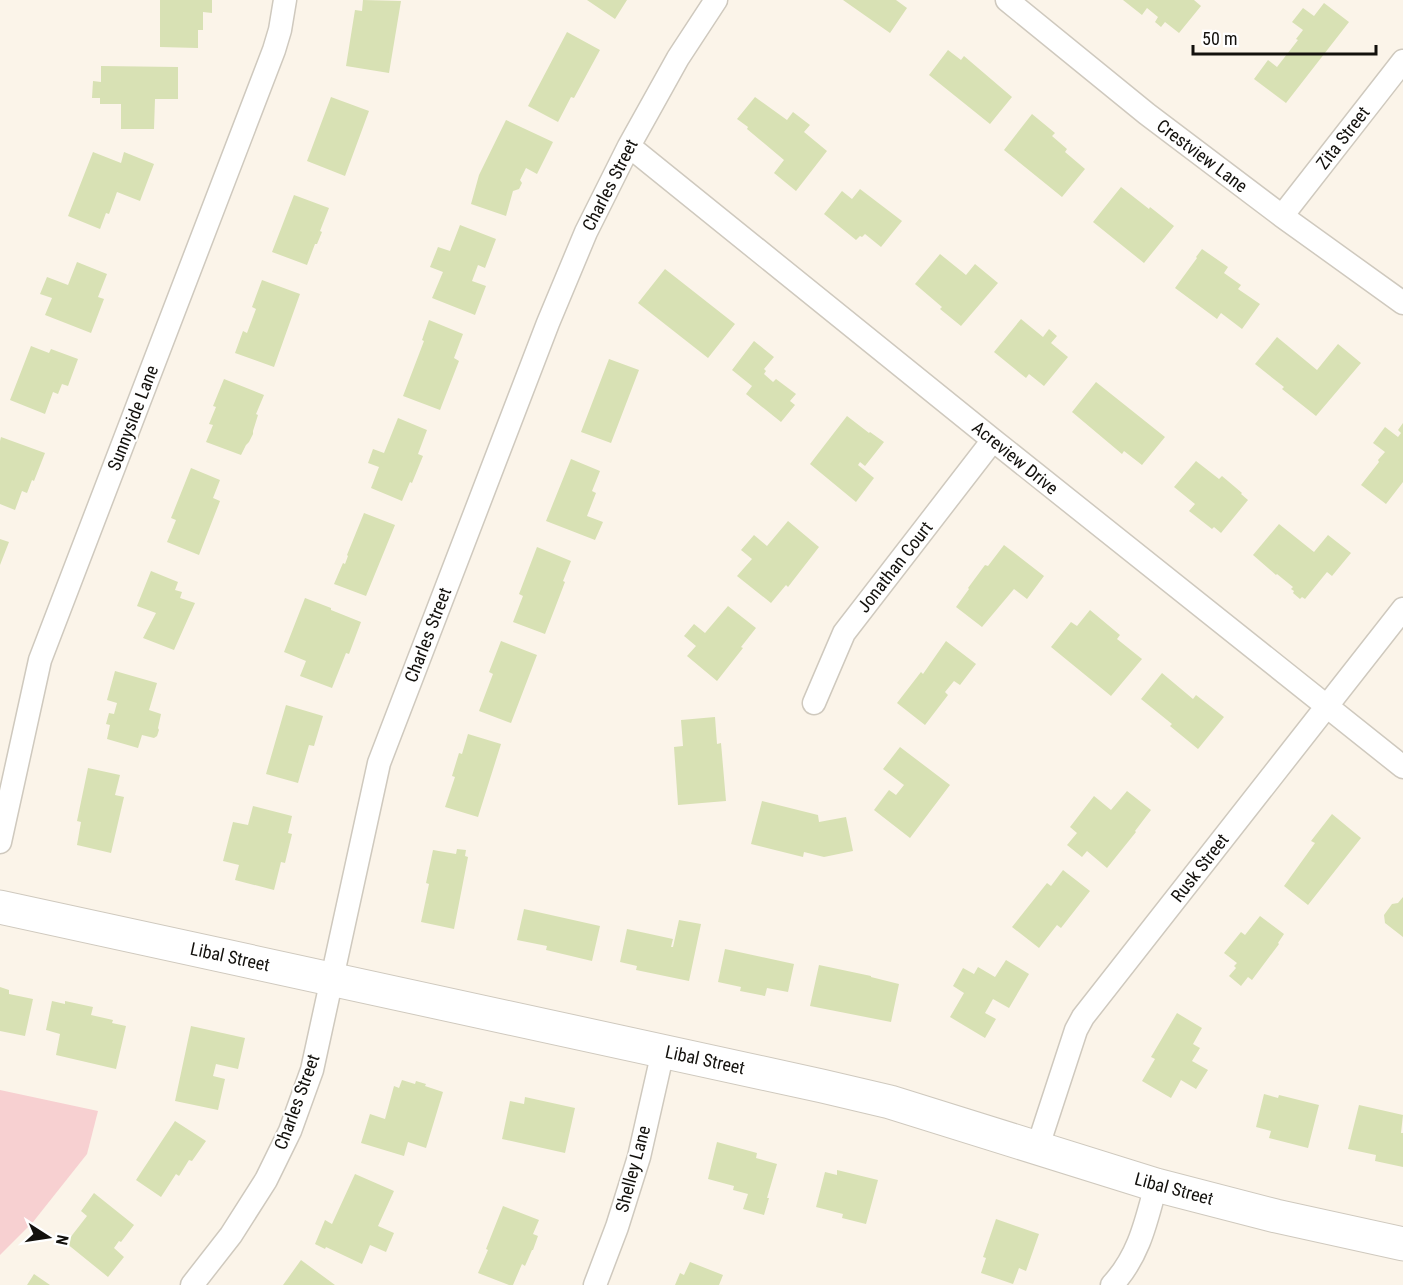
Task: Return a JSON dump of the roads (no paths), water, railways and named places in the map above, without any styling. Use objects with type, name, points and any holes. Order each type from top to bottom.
[{"type":"street","name":"Sunnyside Lane","points":[[0,842],[40,660],[274,50],[285,0]]},
{"type":"street","name":"Charles Street","points":[[192,1285],[231,1235],[266,1180],[290,1131],[312,1070],[379,763],[548,323],[586,232],[629,146],[678,58],[716,0]]},
{"type":"street","name":"Crestview Lane","points":[[1007,0],[1147,114],[1282,216],[1403,303]]},
{"type":"street","name":"Zita Street","points":[[1282,216],[1403,61]]},
{"type":"street","name":"Acreview Drive","points":[[629,146],[1403,767]]},
{"type":"street","name":"Jonathan Court","points":[[814,703],[844,633],[993,440]]},
{"type":"street","name":"Rusk Street","points":[[1037,1149],[1076,1030],[1083,1017],[1403,609]]},
{"type":"street","name":"Libal Street","points":[[0,907],[890,1102],[1156,1185],[1276,1216],[1403,1244]]},
{"type":"street","name":"Shelley Lane","points":[[595,1285],[617,1227],[639,1156],[663,1051]]},
{"type":"street","points":[[1112,1285],[1130,1262],[1142,1238],[1156,1185]]}]
